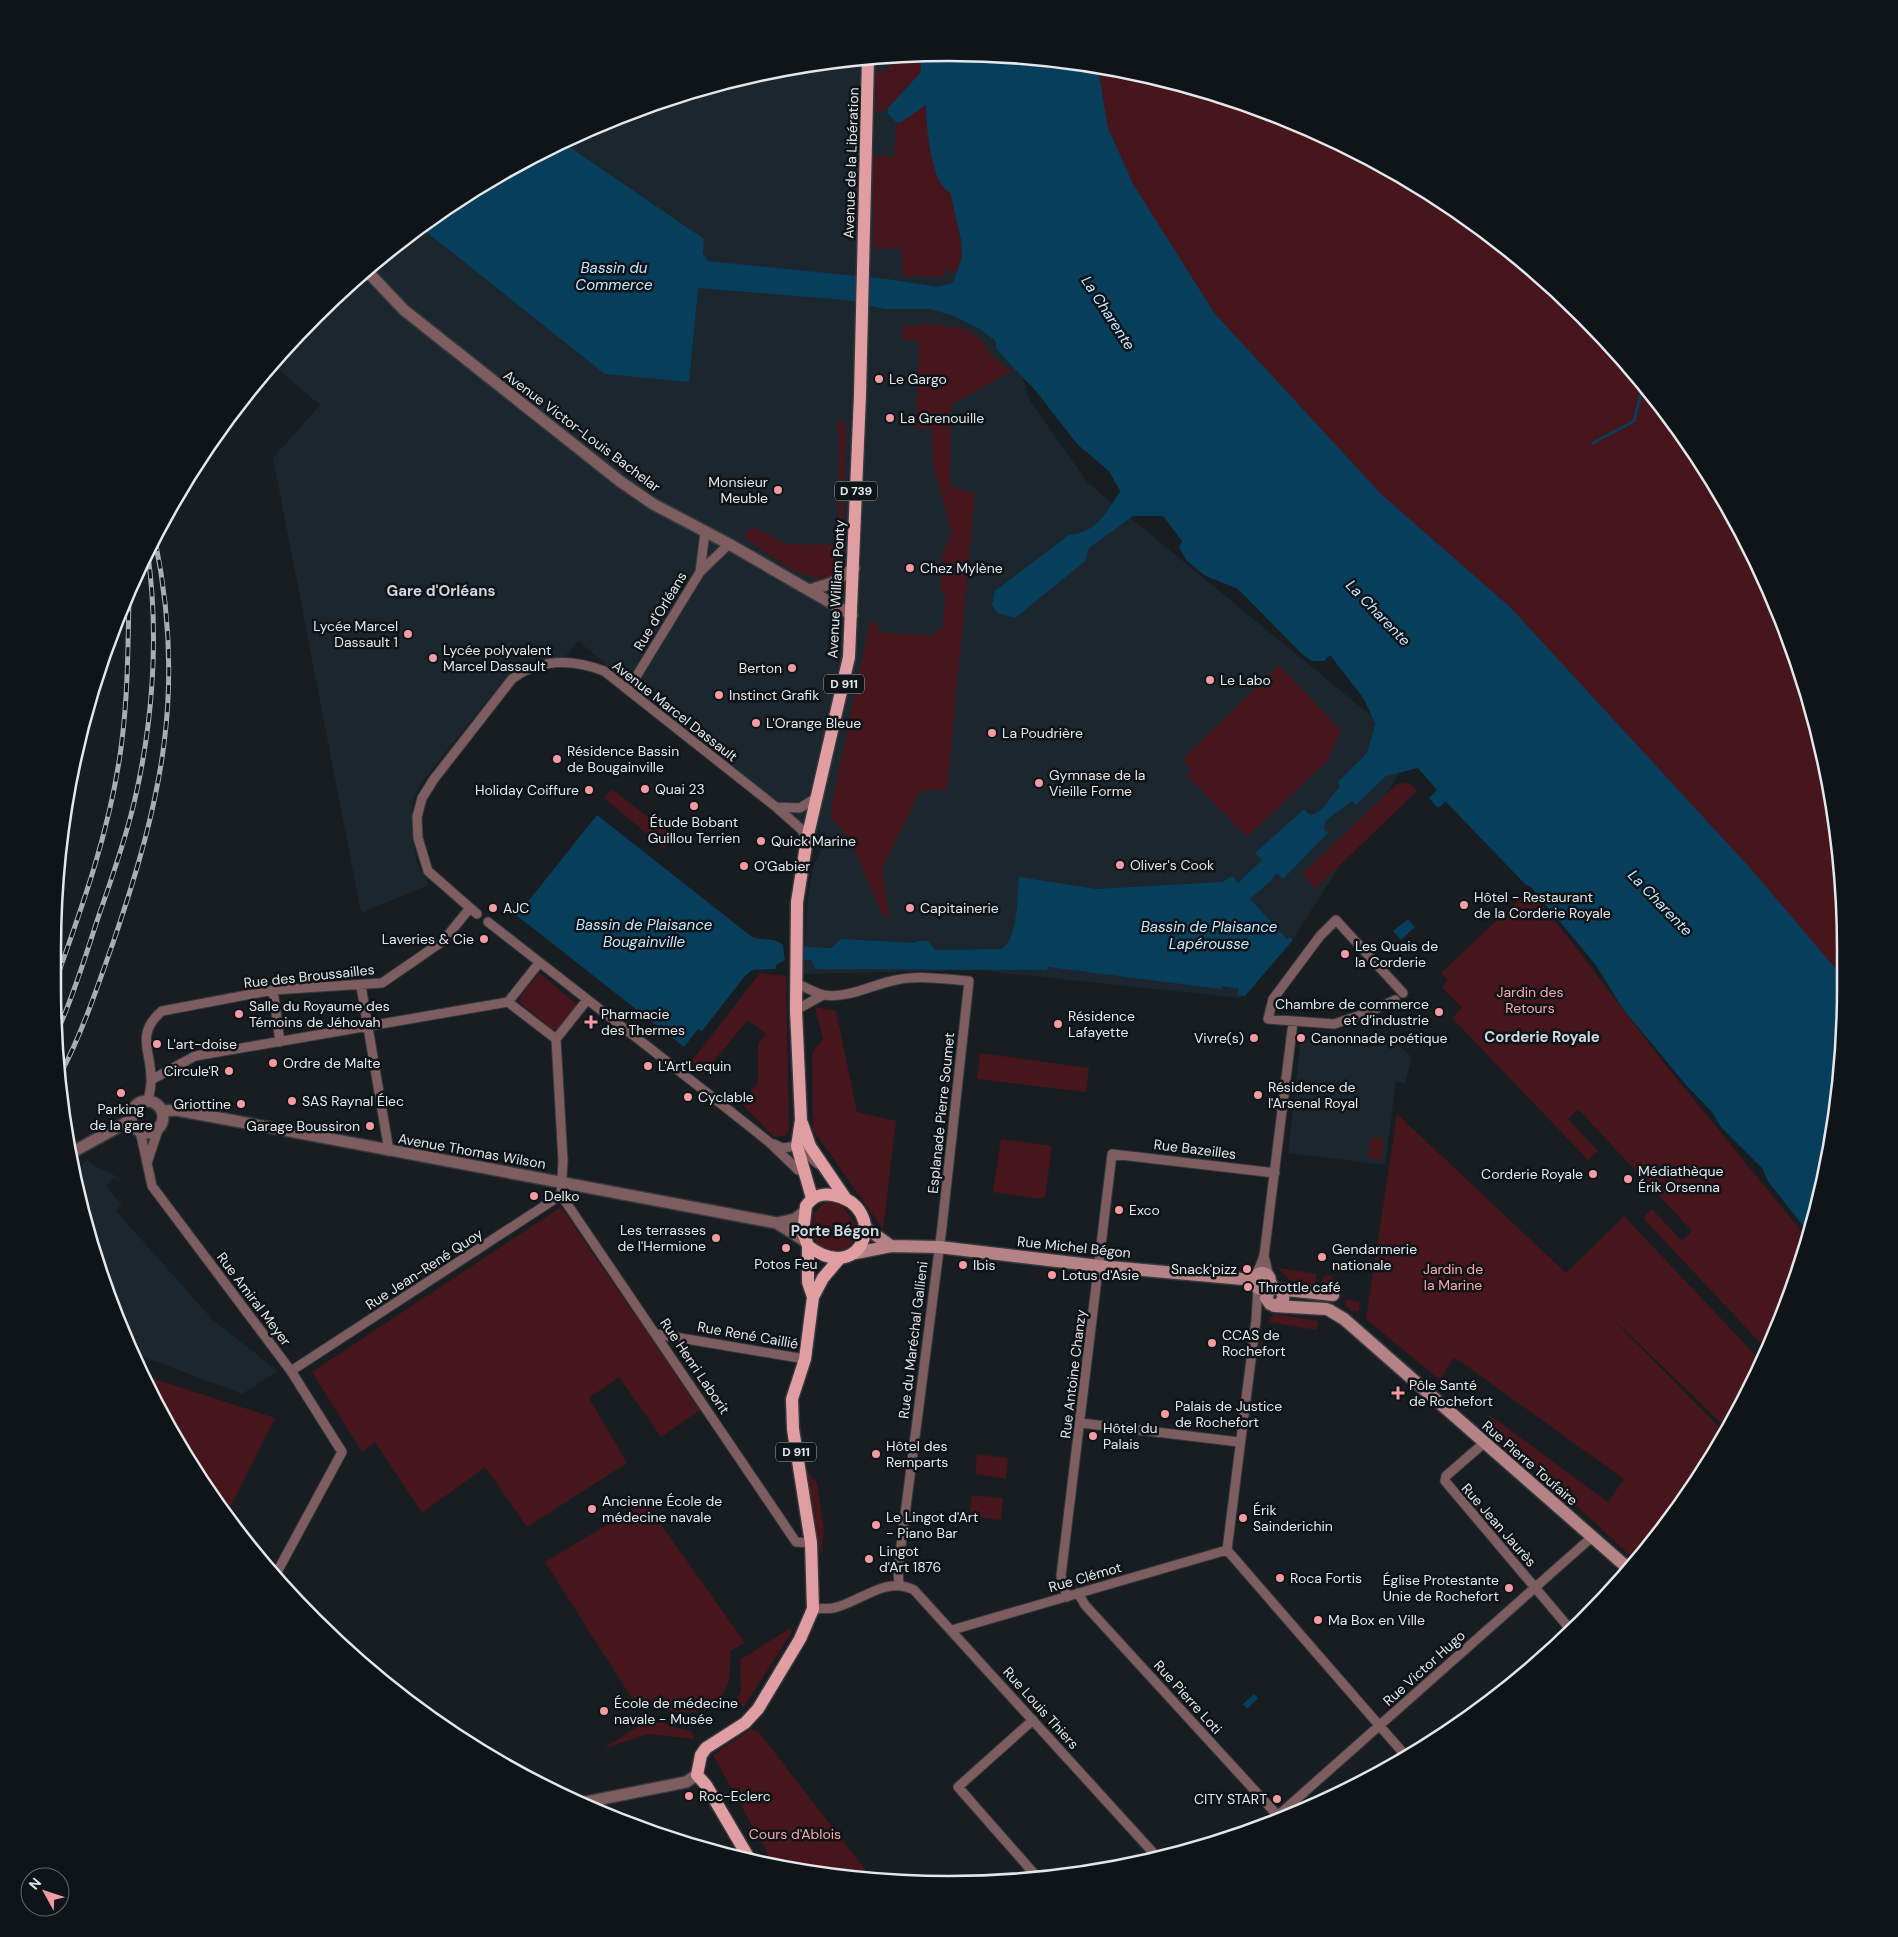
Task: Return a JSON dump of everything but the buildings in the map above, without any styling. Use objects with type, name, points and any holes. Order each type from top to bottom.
[{"type":"main road","name":"Avenue de la Libération","points":[[863,270],[868,65]]},
{"type":"main road","name":"Avenue William Ponty","points":[[796,980],[796,935],[800,871],[805,834],[814,814],[850,657],[863,270]]},
{"type":"main road","name":"D 911","points":[[796,980],[801,1120],[797,1146],[812,1198]]},
{"type":"main road","name":"D 911","points":[[801,1120],[810,1146],[846,1199]]},
{"type":"main road","points":[[826,1194],[846,1199],[862,1214],[866,1228],[865,1236],[856,1253],[840,1258],[821,1256],[806,1243],[804,1212],[812,1198],[826,1194]]},
{"type":"main road","points":[[866,1228],[891,1246]]},
{"type":"main road","name":"D 911","points":[[806,1243],[808,1282],[813,1297]]},
{"type":"main road","name":"Rue Michel Bégon","points":[[856,1253],[891,1246],[939,1247],[1265,1283],[1336,1298]]},
{"type":"main road","name":"D 911","points":[[697,1774],[701,1755],[706,1748],[744,1723],[758,1709],[800,1639],[813,1609],[811,1543],[793,1429],[792,1399],[805,1358],[813,1297],[823,1278],[840,1258]]},
{"type":"main road","points":[[1265,1283],[1270,1303],[1328,1310],[1336,1309],[1336,1298]]},
{"type":"main road","points":[[1336,1298],[1344,1319]]},
{"type":"main road","name":"Rue Pierre Toufaire","points":[[1328,1310],[1344,1319],[1623,1564]]},
{"type":"main road","points":[[697,1774],[706,1785],[745,1852]]},
{"type":"street","name":"Avenue Victor-Louis Bachelar","points":[[372,276],[404,310],[621,482],[652,504],[729,544],[852,614]]},
{"type":"street","name":"Rue d'Orléans","points":[[700,572],[705,532]]},
{"type":"street","name":"Rue d'Orléans","points":[[628,690],[700,572],[729,544]]},
{"type":"street","points":[[810,590],[832,583],[854,568]]},
{"type":"street","name":"Avenue Marcel Dassault","points":[[474,911],[428,871],[421,855],[417,817],[422,798],[434,779],[512,679],[526,668],[569,661],[585,664],[604,671],[776,807],[805,834]]},
{"type":"street","points":[[800,808],[817,797]]},
{"type":"street","points":[[776,807],[800,808],[814,814]]},
{"type":"street","name":"Rue des Broussailles","points":[[148,1101],[151,1080],[145,1035],[154,1018],[162,1011],[273,990],[360,986],[382,983],[413,963],[443,940],[474,911]]},
{"type":"street","points":[[1395,1000],[1364,1014],[1334,1024],[1268,1019],[1273,999],[1320,936],[1336,920],[1402,993]]},
{"type":"street","points":[[488,922],[769,1142],[798,1170],[803,1170]]},
{"type":"street","points":[[151,1080],[195,1056],[508,1002],[539,963]]},
{"type":"street","name":"Esplanade Pierre Soumet","points":[[823,995],[849,994],[896,980],[923,977],[969,981],[939,1247]]},
{"type":"street","points":[[796,980],[823,995]]},
{"type":"street","points":[[360,986],[389,1152]]},
{"type":"street","points":[[273,990],[280,1042]]},
{"type":"street","points":[[796,1010],[823,995]]},
{"type":"street","points":[[561,1195],[563,1161],[556,1039],[587,1000]]},
{"type":"street","points":[[508,1002],[556,1039]]},
{"type":"street","points":[[1292,1022],[1264,1256],[1265,1283],[1256,1320],[1239,1442],[1227,1550],[1402,1751]]},
{"type":"street","points":[[76,1150],[131,1120],[134,1108],[142,1102],[148,1101],[156,1104],[162,1112],[147,1163]]},
{"type":"street","name":"Avenue Thomas Wilson","points":[[162,1112],[177,1110],[389,1152],[777,1223],[795,1219],[804,1212]]},
{"type":"street","points":[[131,1120],[140,1131],[150,1132],[159,1127]]},
{"type":"street","name":"Rue Amiral Meyer","points":[[140,1131],[152,1186],[291,1371],[342,1452],[279,1569]]},
{"type":"street","points":[[769,1142],[782,1148],[797,1146]]},
{"type":"street","name":"D 911","points":[[797,1146],[835,1181]]},
{"type":"street","name":"Rue Bazeilles","points":[[1112,1154],[1275,1173]]},
{"type":"street","name":"Rue Antoine Chanzy","points":[[1067,1597],[1061,1576],[1112,1154]]},
{"type":"street","name":"Rue Jean-René Quoy","points":[[291,1371],[561,1195]]},
{"type":"street","name":"Rue Henri Laborit","points":[[561,1195],[657,1334],[796,1542],[811,1543]]},
{"type":"street","name":"Avenue Thomas Wilson","points":[[777,1223],[806,1243]]},
{"type":"street","name":"Rue du Maréchal Gallieni","points":[[899,1585],[898,1569],[939,1247]]},
{"type":"street","points":[[1256,1320],[1270,1303]]},
{"type":"street","name":"Rue René Caillié","points":[[657,1334],[805,1358]]},
{"type":"street","points":[[1081,1422],[1239,1442]]},
{"type":"street","name":"Rue Jean Jaurès","points":[[1484,1443],[1446,1476],[1445,1481],[1567,1625]]},
{"type":"street","name":"Rue Victor Hugo","points":[[1286,1809],[1592,1537]]},
{"type":"street","name":"Rue Clémot","points":[[952,1630],[1227,1550]]},
{"type":"street","points":[[813,1609],[833,1608],[874,1591],[899,1585]]},
{"type":"street","name":"Rue Louis Thiers","points":[[899,1585],[914,1590],[952,1630],[1153,1852]]},
{"type":"street","name":"Rue Pierre Loti","points":[[1078,1594],[1085,1605],[1274,1814]]},
{"type":"street","points":[[1032,1871],[958,1786],[1033,1720]]},
{"type":"street","points":[[593,1801],[686,1782],[697,1774]]},
{"type":"shaded area","points":[[903,63],[913,207],[1003,312],[1030,401],[1088,483],[1414,751],[1296,934],[1240,998],[976,970],[802,974],[809,889],[814,864],[821,851],[803,824],[776,807],[578,641],[566,656],[523,665],[508,675],[418,787],[412,804],[412,830],[416,861],[429,885],[361,913],[273,458],[320,405],[278,369],[282,364],[321,321],[364,282],[409,245],[456,211],[505,180],[556,153],[609,129],[664,108],[719,91],[776,78],[833,69]]},
{"type":"shaded area","points":[[1386,1035],[1412,1057],[1405,1083],[1396,1082],[1385,1165],[1288,1153],[1301,1038],[1372,1047]]},
{"type":"shaded area","points":[[88,1160],[91,1164],[120,1178],[119,1181],[115,1177],[106,1186],[122,1205],[116,1211],[213,1320],[278,1371],[242,1394],[142,1356],[108,1273],[91,1218],[79,1166]]},
{"type":"green space","points":[[921,62],[920,73],[887,111],[875,111],[876,71],[889,71],[889,63]]},
{"type":"green space","points":[[1073,70],[1122,78],[1179,91],[1234,108],[1289,129],[1342,153],[1393,180],[1442,211],[1489,245],[1534,282],[1577,321],[1616,364],[1653,409],[1687,456],[1718,505],[1745,556],[1769,609],[1790,664],[1807,719],[1820,776],[1829,833],[1835,891],[1837,999],[1365,532],[1100,174]]},
{"type":"green space","points":[[926,104],[926,120],[950,192],[961,240],[962,256],[956,274],[945,269],[944,277],[903,276],[901,249],[873,248],[873,156],[894,157],[897,123]]},
{"type":"green space","points":[[919,323],[966,329],[984,343],[992,356],[1012,371],[951,405],[950,486],[975,494],[947,790],[920,791],[882,867],[889,917],[883,917],[850,839],[832,819],[831,809],[870,621],[878,624],[879,632],[934,636],[935,630],[942,630],[946,591],[940,590],[943,552],[952,532],[934,469],[932,429],[916,428],[919,340],[902,340],[903,325],[918,327]]},
{"type":"green space","points":[[839,421],[843,421],[846,428],[843,550],[834,572],[828,577],[820,579],[810,577],[785,565],[745,538],[746,530],[757,528],[786,544],[838,545],[839,433],[837,426]]},
{"type":"green space","points":[[847,579],[846,592],[834,593],[827,589]]},
{"type":"green space","points":[[1279,665],[1341,730],[1328,760],[1247,837],[1186,775],[1191,769],[1182,760]]},
{"type":"green space","points":[[1409,783],[1417,791],[1315,889],[1302,874],[1397,784]]},
{"type":"green space","points":[[612,789],[674,837],[665,849],[604,798]]},
{"type":"green space","name":"Jardin des Retours","points":[[1529,890],[1564,932],[1668,1068],[1803,1233],[1790,1273],[1762,1344],[1643,1218],[1652,1209],[1682,1241],[1692,1231],[1578,1109],[1568,1119],[1598,1151],[1588,1160],[1452,1018],[1462,1008],[1442,987],[1448,980],[1441,973]]},
{"type":"green space","points":[[539,973],[577,1004],[558,1029],[552,1029],[519,1002],[520,997]]},
{"type":"green space","points":[[760,973],[786,976],[789,1129],[785,1136],[774,1137],[742,1104],[758,1082],[758,1044],[766,1034],[748,1020],[703,1074],[690,1063]]},
{"type":"green space","points":[[815,1007],[836,1011],[857,1112],[896,1121],[883,1229],[813,1130],[812,1053],[823,1039]]},
{"type":"green space","points":[[980,1053],[1089,1068],[1086,1092],[977,1079]]},
{"type":"green space","name":"Jardin de la Marine","points":[[1397,1114],[1566,1273],[1624,1216],[1756,1356],[1722,1424],[1596,1302],[1720,1428],[1687,1481],[1630,1556],[1486,1422],[1491,1416],[1608,1502],[1624,1479],[1454,1357],[1440,1380],[1366,1319]]},
{"type":"green space","points":[[1371,1137],[1384,1139],[1381,1160],[1368,1158]]},
{"type":"green space","points":[[1001,1139],[1052,1146],[1045,1197],[1041,1199],[993,1192]]},
{"type":"green space","points":[[830,1201],[842,1206],[859,1227],[856,1237],[850,1245],[833,1254],[817,1243],[813,1228],[813,1214],[824,1203]]},
{"type":"green space","points":[[561,1207],[700,1410],[661,1437],[619,1377],[589,1398],[627,1463],[527,1527],[485,1467],[422,1513],[375,1442],[362,1452],[312,1372]]},
{"type":"green space","points":[[1278,1268],[1317,1274],[1315,1286],[1293,1284]]},
{"type":"green space","points":[[1330,1275],[1333,1276],[1333,1286],[1326,1287],[1323,1286],[1322,1279],[1323,1276]]},
{"type":"green space","points":[[1346,1299],[1360,1302],[1359,1312],[1351,1311],[1345,1304]]},
{"type":"green space","points":[[1274,1314],[1318,1321],[1317,1330],[1268,1322]]},
{"type":"green space","points":[[152,1378],[275,1418],[230,1508],[180,1432]]},
{"type":"green space","points":[[977,1454],[992,1456],[993,1458],[994,1456],[1008,1458],[1006,1479],[975,1474]]},
{"type":"green space","points":[[807,1471],[817,1483],[824,1530],[821,1557]]},
{"type":"green space","points":[[972,1495],[1003,1498],[1001,1520],[969,1516]]},
{"type":"green space","points":[[645,1502],[745,1643],[730,1651],[729,1677],[726,1688],[721,1698],[704,1710],[677,1712],[655,1703],[638,1708],[545,1562]]},
{"type":"green space","points":[[790,1628],[792,1632],[743,1708],[737,1699],[741,1691],[740,1660]]},
{"type":"green space","points":[[653,1717],[670,1726],[691,1731],[695,1739],[649,1734],[602,1749]]},
{"type":"green space","name":"Cours d'Ablois","points":[[751,1729],[758,1731],[866,1871],[770,1858],[713,1755]]},
{"type":"water","points":[[921,62],[1007,63],[1099,74],[1108,128],[1133,184],[1215,314],[1382,495],[1511,608],[1751,869],[1837,970],[1835,1046],[1829,1104],[1820,1161],[1804,1227],[1767,1180],[1763,1169],[1721,1127],[1712,1112],[1687,1086],[1623,1009],[1596,965],[1531,887],[1525,884],[1446,802],[1438,808],[1429,798],[1437,790],[1418,768],[1386,776],[1356,805],[1352,801],[1325,821],[1324,829],[1328,833],[1283,879],[1276,873],[1272,880],[1250,899],[1287,939],[1290,937],[1293,940],[1245,996],[1238,995],[1239,989],[1222,986],[1221,989],[1048,967],[1047,970],[815,969],[811,960],[802,960],[804,947],[831,948],[841,939],[916,943],[917,941],[928,941],[935,950],[1001,949],[1007,944],[1014,927],[1019,877],[1096,889],[1222,882],[1232,876],[1238,883],[1262,860],[1255,853],[1304,809],[1310,815],[1320,810],[1327,803],[1340,787],[1338,782],[1367,753],[1375,724],[1364,699],[1330,655],[1324,661],[1312,661],[1301,653],[1238,589],[1204,575],[1186,560],[1179,547],[1182,541],[1163,516],[1133,516],[1089,548],[1085,561],[1015,618],[997,613],[992,605],[995,591],[1069,535],[1094,526],[1105,514],[1120,491],[1109,471],[1078,445],[1035,390],[996,349],[996,341],[980,329],[954,316],[930,309],[884,309],[846,300],[698,288],[689,382],[605,374],[427,232],[505,180],[569,147],[704,239],[703,253],[708,261],[887,279],[938,287],[953,283],[962,256],[961,240],[950,192],[938,178],[934,166],[927,126],[926,105],[897,123],[887,113],[888,108],[920,73]]},
{"type":"water","name":"Bassin de Plaisance Bougainville","points":[[597,815],[752,937],[776,941],[783,945],[785,960],[776,965],[776,969],[752,970],[745,976],[702,1031],[698,1029],[684,1047],[515,914],[524,903],[526,904]]},
{"type":"water","points":[[1408,919],[1415,927],[1401,940],[1393,931]]},
{"type":"water","points":[[1254,1694],[1258,1698],[1247,1709],[1243,1704]]},
{"type":"waterway","points":[[1593,443],[1634,421],[1641,394]]},
{"type":"railway","points":[[65,1065],[96,991],[114,940],[145,839],[156,791],[164,743],[168,695],[168,646],[164,594],[157,549]]},
{"type":"railway","points":[[62,1020],[118,859],[141,773],[150,711],[152,679],[153,617],[149,565]]},
{"type":"railway","points":[[61,966],[95,866],[117,772],[125,704],[129,610]]},
{"type":"place","name":"Le Gargo","points":[[879,379]]},
{"type":"place","name":"La Grenouille","points":[[890,418]]},
{"type":"place","name":"Monsieur Meuble","points":[[778,490]]},
{"type":"place","name":"Chez Mylène","points":[[910,568]]},
{"type":"place","name":"Lycée Marcel Dassault 1","points":[[408,634]]},
{"type":"place","name":"Lycée polyvalent Marcel Dassault","points":[[433,658]]},
{"type":"place","name":"Berton","points":[[792,668]]},
{"type":"place","name":"Le Labo","points":[[1210,680]]},
{"type":"place","name":"Instinct Grafik","points":[[719,695]]},
{"type":"place","name":"L'Orange Bleue","points":[[756,723]]},
{"type":"place","name":"La Poudrière","points":[[992,733]]},
{"type":"place","name":"Résidence Bassin de Bougainville","points":[[557,759]]},
{"type":"place","name":"Gymnase de la Vieille Forme","points":[[1039,783]]},
{"type":"place","name":"Quai 23","points":[[645,789]]},
{"type":"place","name":"Holiday Coiffure","points":[[589,790]]},
{"type":"place","name":"Étude Bobant Guillou Terrien","points":[[694,806]]},
{"type":"place","name":"Quick Marine","points":[[761,841]]},
{"type":"place","name":"Oliver's Cook","points":[[1120,865]]},
{"type":"place","name":"O'Gabier","points":[[744,866]]},
{"type":"place","name":"Hôtel - Restaurant de la Corderie Royale","points":[[1464,905]]},
{"type":"place","name":"AJC","points":[[493,908]]},
{"type":"place","name":"Capitainerie","points":[[910,908]]},
{"type":"place","name":"Laveries & Cie","points":[[484,939]]},
{"type":"place","name":"Les Quais de la Corderie","points":[[1345,954]]},
{"type":"place","name":"Chambre de commerce et d’industrie","points":[[1439,1012]]},
{"type":"place","name":"Salle du Royaume des Témoins de Jéhovah","points":[[239,1014]]},
{"type":"place","name":"Pharmacie des Thermes","points":[[591,1022]]},
{"type":"place","name":"Résidence Lafayette","points":[[1058,1024]]},
{"type":"place","name":"Vivre(s)","points":[[1254,1038]]},
{"type":"place","name":"Canonnade poétique","points":[[1301,1038]]},
{"type":"place","name":"L'art-doise","points":[[157,1044]]},
{"type":"place","name":"Ordre de Malte","points":[[273,1063]]},
{"type":"place","name":"L'Art'Lequin","points":[[648,1066]]},
{"type":"place","name":"Circule'R","points":[[229,1071]]},
{"type":"place","name":"Parking de la gare","points":[[121,1093]]},
{"type":"place","name":"Résidence de l'Arsenal Royal","points":[[1258,1095]]},
{"type":"place","name":"Cyclable","points":[[688,1097]]},
{"type":"place","name":"SAS Raynal Élec","points":[[292,1101]]},
{"type":"place","name":"Griottine","points":[[241,1104]]},
{"type":"place","name":"Garage Boussiron","points":[[370,1126]]},
{"type":"place","name":"Corderie Royale","points":[[1593,1174]]},
{"type":"place","name":"Médiathèque Érik Orsenna","points":[[1628,1179]]},
{"type":"place","name":"Delko","points":[[534,1196]]},
{"type":"place","name":"Exco","points":[[1119,1210]]},
{"type":"place","name":"Les terrasses de l'Hermione","points":[[716,1238]]},
{"type":"place","name":"Potos Feu","points":[[786,1248]]},
{"type":"place","name":"Gendarmerie nationale","points":[[1322,1257]]},
{"type":"place","name":"Ibis","points":[[963,1265]]},
{"type":"place","name":"Snack'pizz","points":[[1247,1269]]},
{"type":"place","name":"Lotus d'Asie","points":[[1052,1275]]},
{"type":"place","name":"Throttle café","points":[[1248,1287]]},
{"type":"place","name":"CCAS de Rochefort","points":[[1212,1343]]},
{"type":"place","name":"Pôle Santé de Rochefort","points":[[1398,1393]]},
{"type":"place","name":"Palais de Justice de Rochefort","points":[[1165,1414]]},
{"type":"place","name":"Hôtel du Palais","points":[[1093,1436]]},
{"type":"place","name":"Hôtel des Remparts","points":[[876,1454]]},
{"type":"place","name":"Ancienne École de médecine navale","points":[[592,1509]]},
{"type":"place","name":"Érik Sainderichin","points":[[1243,1518]]},
{"type":"place","name":"Le Lingot d'Art - Piano Bar","points":[[876,1525]]},
{"type":"place","name":"Lingot d'Art 1876","points":[[869,1559]]},
{"type":"place","name":"Roca Fortis","points":[[1280,1578]]},
{"type":"place","name":"Église Protestante Unie de Rochefort","points":[[1509,1588]]},
{"type":"place","name":"Ma Box en Ville","points":[[1318,1620]]},
{"type":"place","name":"École de médecine navale - Musée","points":[[604,1711]]},
{"type":"place","name":"Roc-Eclerc","points":[[689,1796]]},
{"type":"place","name":"CITY START","points":[[1277,1799]]},
{"type":"district","name":"Gare d'Orléans","points":[[441,591]]},
{"type":"district","name":"Corderie Royale","points":[[1542,1037]]},
{"type":"district","name":"Porte Bégon","points":[[835,1231]]},
{"type":"water label","name":"Bassin du Commerce","points":[[614,276]]},
{"type":"water label","name":"La Charente","points":[[1108,313]]},
{"type":"water label","name":"La Charente","points":[[1378,613]]},
{"type":"water label","name":"La Charente","points":[[1660,903]]},
{"type":"water label","name":"Bassin de Plaisance Lapérousse","points":[[1209,936]]}]
